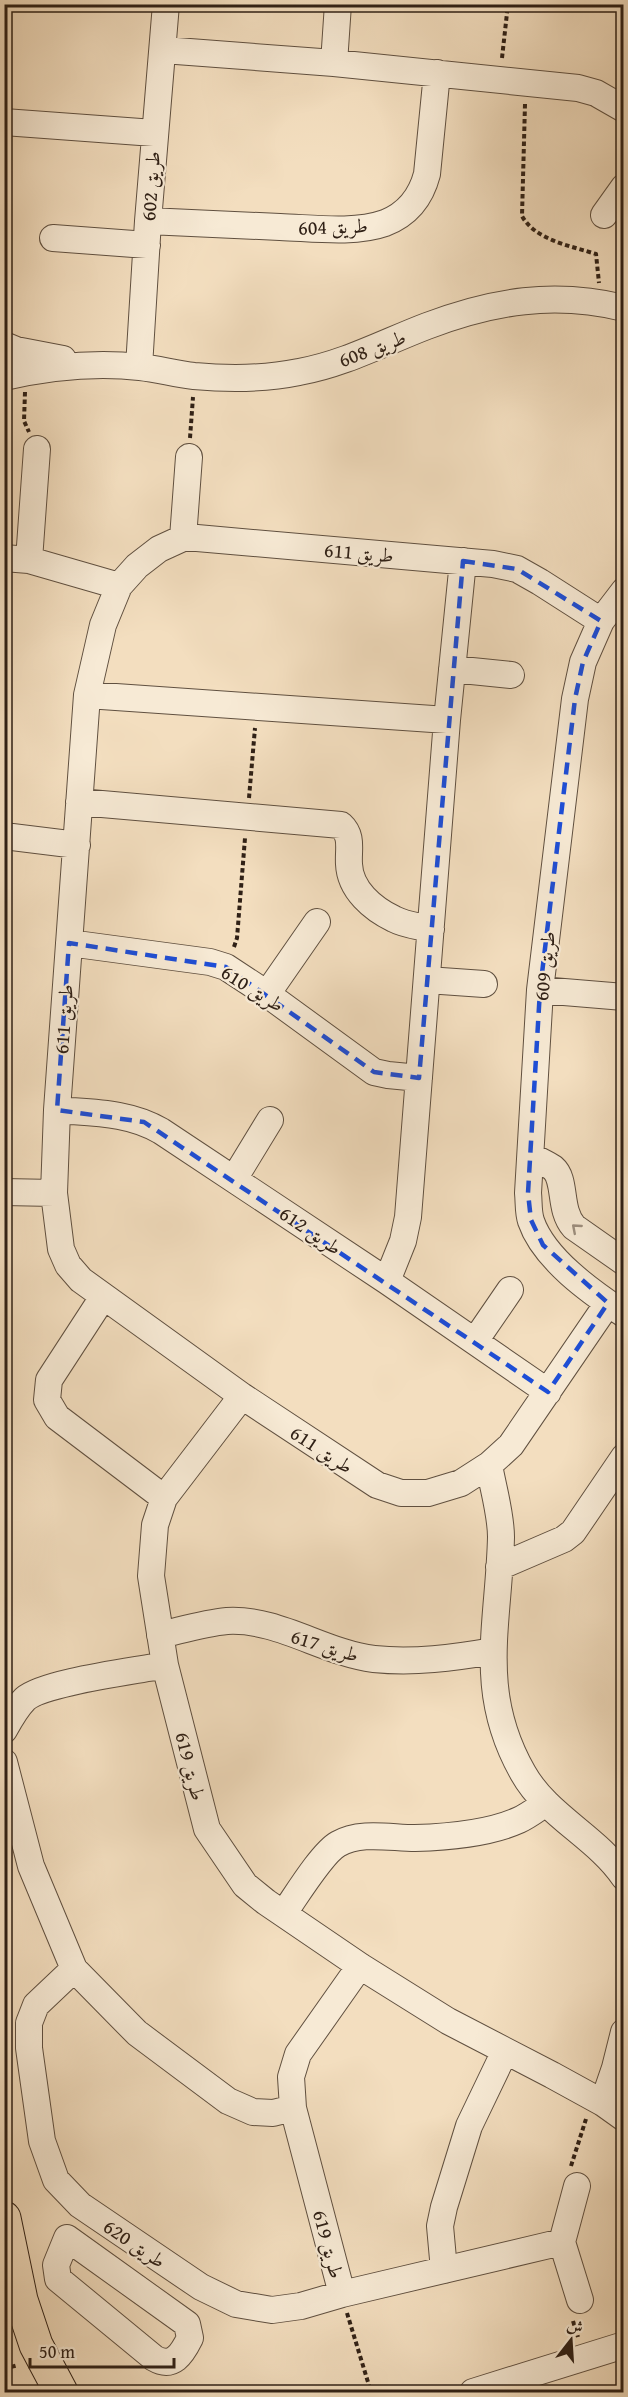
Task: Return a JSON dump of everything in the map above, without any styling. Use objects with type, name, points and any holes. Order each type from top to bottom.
[{"type":"main road","points":[[4,2218],[21,2300],[36,2345],[61,2392]]},
{"type":"street","name":"طريق 602","points":[[128,367],[147,233],[166,4]]},
{"type":"street","points":[[334,63],[338,4]]},
{"type":"street","points":[[163,50],[334,63],[578,88],[596,93],[624,109]]},
{"type":"street","name":"طريق 604","points":[[53,238],[147,233],[341,230],[384,223],[417,201],[424,188],[437,73]]},
{"type":"street","points":[[4,122],[154,134]]},
{"type":"street","points":[[604,215],[624,187]]},
{"type":"street","name":"طريق 608","points":[[4,345],[47,357],[195,376],[247,378],[299,373],[332,364],[453,317],[507,302],[535,300],[612,305]]},
{"type":"street","name":"طريق 608","points":[[15,375],[43,369],[128,367]]},
{"type":"street","points":[[37,449],[17,559],[119,586]]},
{"type":"street","points":[[183,538],[189,457]]},
{"type":"street","name":"طريق 611","points":[[601,621],[517,569],[494,564],[197,538],[183,538],[159,549],[144,560],[119,586],[103,625],[87,695],[57,1110],[54,1193],[61,1249],[68,1265],[81,1280],[242,1396],[377,1485],[401,1492],[428,1493],[461,1483],[489,1465],[511,1445],[548,1392],[616,1309]]},
{"type":"street","points":[[387,1281],[403,1241],[408,1217],[447,720],[463,561]]},
{"type":"street","name":"طريق 609","points":[[616,1309],[558,1262],[543,1245],[531,1220],[528,1193],[540,990],[575,699],[583,662],[601,621],[624,591]]},
{"type":"street","points":[[452,669],[512,675]]},
{"type":"street","points":[[87,695],[447,720]]},
{"type":"street","points":[[79,802],[341,825],[349,836],[349,866],[353,883],[362,897],[395,920],[431,928]]},
{"type":"street","points":[[4,836],[77,845]]},
{"type":"street","points":[[267,994],[317,922]]},
{"type":"street","name":"طريق 610","points":[[69,943],[210,962],[226,967],[374,1072],[419,1078]]},
{"type":"street","points":[[427,980],[484,984]]},
{"type":"street","points":[[540,990],[624,997]]},
{"type":"street","name":"طريق 612","points":[[57,1110],[126,1116],[144,1122],[387,1281],[548,1392]]},
{"type":"street","points":[[234,1179],[270,1120]]},
{"type":"street","points":[[531,1156],[552,1168],[557,1174],[564,1213],[574,1227],[624,1262]]},
{"type":"street","points":[[4,1192],[54,1193]]},
{"type":"street","points":[[475,1341],[510,1290]]},
{"type":"street","points":[[103,1297],[49,1380],[47,1400],[57,1418],[164,1498]]},
{"type":"street","name":"طريق 619","points":[[242,1396],[164,1498],[155,1525],[151,1576],[165,1665],[207,1830],[245,1885],[266,1902],[360,1966],[447,2021],[613,2110]]},
{"type":"street","points":[[499,1567],[564,1539],[573,1532],[624,1457]]},
{"type":"street","points":[[489,1465],[501,1534],[493,1651],[494,1693],[504,1734],[524,1774],[546,1803],[611,1861],[624,1877]]},
{"type":"street","name":"طريق 617","points":[[160,1635],[228,1621],[262,1625],[304,1638],[329,1649],[372,1659],[413,1661],[493,1651]]},
{"type":"street","points":[[4,1730],[27,1698],[54,1686],[165,1665]]},
{"type":"street","points":[[4,1762],[31,1866],[74,1969],[137,2033],[228,2101],[253,2112],[273,2113],[293,2108]]},
{"type":"street","points":[[284,1913],[326,1855],[336,1845],[350,1839],[379,1836],[416,1838],[494,1829],[520,1820],[546,1803]]},
{"type":"street","name":"طريق 619","points":[[342,2294],[293,2108],[291,2077],[298,2054],[360,1966]]},
{"type":"street","name":"طريق 620","points":[[74,1969],[36,2005],[29,2023],[29,2048],[42,2141],[57,2180],[80,2205],[201,2287],[236,2304],[272,2310],[301,2306],[342,2294],[562,2242]]},
{"type":"street","points":[[613,2110],[615,2068],[624,2032]]},
{"type":"street","points":[[444,2270],[440,2226],[444,2207],[469,2126],[505,2051]]},
{"type":"street","points":[[576,2186],[562,2242],[579,2300]]},
{"type":"street","points":[[67,2238],[187,2324],[190,2338],[175,2360],[168,2363],[154,2358],[57,2279],[56,2265],[80,2205]]},
{"type":"street","points":[[473,2392],[624,2345]]},
{"type":"path","points":[[500,80],[508,4]]},
{"type":"path","points":[[526,83],[522,216],[528,227],[542,235],[596,254],[612,305]]},
{"type":"path","points":[[15,375],[24,422],[37,449]]},
{"type":"path","points":[[189,457],[195,376]]},
{"type":"path","points":[[342,2294],[371,2392]]},
{"type":"highlighted area","points":[[463,561],[517,569],[601,621],[583,662],[575,699],[540,990],[528,1193],[531,1220],[543,1245],[608,1303],[548,1392],[144,1122],[57,1110],[69,943],[226,967],[374,1072],[419,1078]]}]
